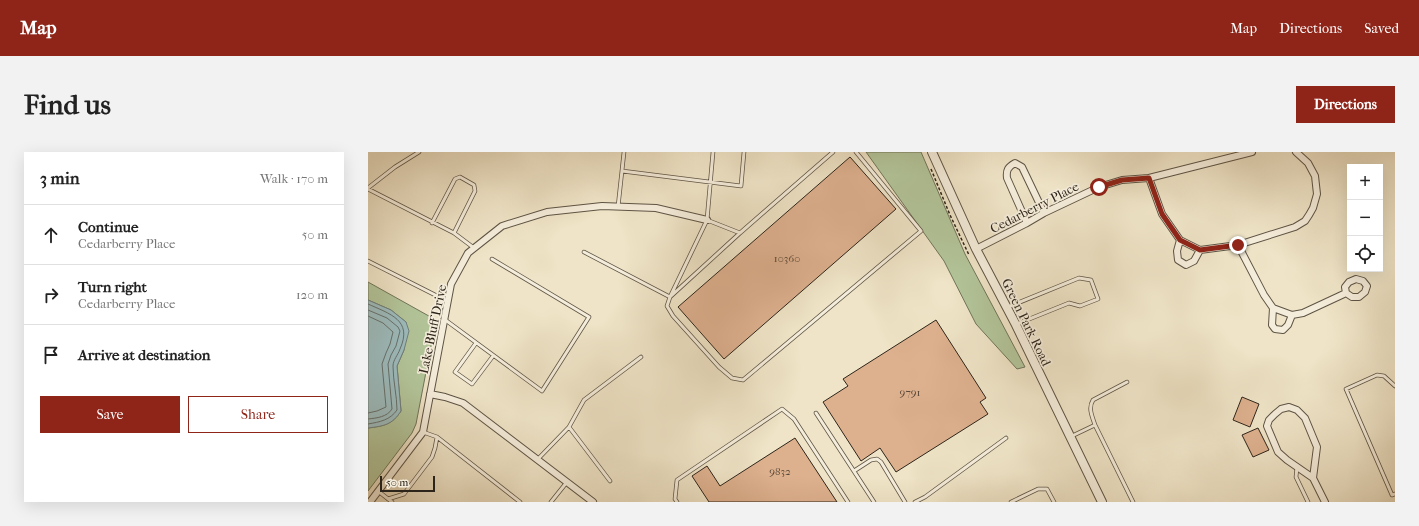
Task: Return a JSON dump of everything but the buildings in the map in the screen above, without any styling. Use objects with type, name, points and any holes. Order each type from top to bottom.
[{"type":"street","name":"Green Park Road","points":[[932,152],[976,249],[1016,325],[1102,502]]},
{"type":"street","name":"Cedarberry Place","points":[[976,249],[1044,213],[1099,187],[1122,180],[1149,178],[1252,152]]},
{"type":"street","points":[[1149,178],[1162,214],[1180,240],[1200,250],[1238,245],[1295,228],[1305,221],[1309,215],[1313,208],[1317,194],[1315,176],[1308,163],[1296,152]]},
{"type":"street","points":[[1027,223],[1007,178],[1006,171],[1009,166],[1015,163],[1022,167],[1026,172],[1044,213]]},
{"type":"street","name":"Lake Bluff Drive","points":[[370,502],[423,432],[451,284],[468,253],[502,226],[547,212],[602,206],[656,208],[707,220]]},
{"type":"street","points":[[1180,240],[1177,251],[1178,260],[1186,265],[1194,262],[1200,250]]},
{"type":"street","points":[[1238,245],[1264,295],[1273,308],[1292,315],[1303,313],[1346,293]]},
{"type":"street","points":[[1273,308],[1272,325],[1275,329],[1283,330],[1288,325],[1292,315]]},
{"type":"street","points":[[430,394],[463,403],[593,502]]},
{"type":"street","points":[[1313,478],[1317,447],[1305,418],[1297,410],[1290,407],[1282,409],[1269,420],[1267,426],[1278,452],[1313,478],[1325,502]]},
{"type":"lane","points":[[419,152],[395,167],[368,188],[454,233],[474,248]]},
{"type":"lane","points":[[618,207],[624,152]]},
{"type":"lane","points":[[713,152],[707,220],[667,306],[673,316],[714,361],[732,378],[743,380],[921,231],[856,152]]},
{"type":"lane","points":[[622,171],[741,186],[744,152]]},
{"type":"lane","points":[[670,298],[740,233],[833,152]]},
{"type":"lane","points":[[432,222],[455,179],[460,177],[474,185],[475,191],[454,233]]},
{"type":"lane","points":[[707,220],[740,233]]},
{"type":"lane","points":[[584,252],[670,298]]},
{"type":"lane","points":[[444,319],[542,391],[589,317],[492,259]]},
{"type":"lane","points":[[368,260],[447,301]]},
{"type":"lane","points":[[1007,308],[1079,278],[1091,280],[1098,299],[1080,306],[1069,303],[1016,325]]},
{"type":"lane","points":[[476,343],[455,372],[472,384],[493,356]]},
{"type":"lane","points":[[537,460],[569,426],[584,400],[641,357]]},
{"type":"lane","points":[[1395,386],[1384,376],[1377,375],[1346,389],[1392,495],[1395,494]]},
{"type":"lane","points":[[1127,382],[1093,400],[1091,404],[1091,413],[1095,425],[1133,502]]},
{"type":"lane","points":[[677,502],[675,499],[677,480],[782,409],[794,419],[848,502]]},
{"type":"lane","points":[[816,414],[874,502]]},
{"type":"lane","points":[[1070,437],[1095,425]]},
{"type":"lane","points":[[569,426],[610,481]]},
{"type":"lane","points":[[423,432],[437,438],[520,502]]},
{"type":"lane","points":[[388,498],[404,494],[432,457],[437,438]]},
{"type":"lane","points":[[916,502],[1006,438]]},
{"type":"lane","points":[[854,472],[871,460],[876,459],[881,462],[905,502]]},
{"type":"lane","points":[[1297,467],[1296,477],[1308,502]]},
{"type":"lane","points":[[551,502],[567,482]]},
{"type":"lane","points":[[1011,502],[1038,489],[1047,489],[1054,502]]},
{"type":"lane","points":[[378,491],[392,502]]},
{"type":"path","points":[[930,168],[950,215],[972,259]]},
{"type":"green space","points":[[866,152],[921,152],[965,254],[1025,367],[1017,369],[976,324],[944,261]]},
{"type":"green space","points":[[368,282],[436,320],[416,424],[412,433],[368,491],[368,428],[391,422],[401,411],[397,366],[404,350],[406,322],[391,310],[368,300]]},
{"type":"water","points":[[368,300],[391,310],[406,322],[409,331],[404,350],[397,366],[401,411],[391,422],[368,428]]},
{"type":"route","points":[[1099,187],[1122,180],[1149,178],[1162,214],[1180,240],[1200,250],[1238,245]]}]
